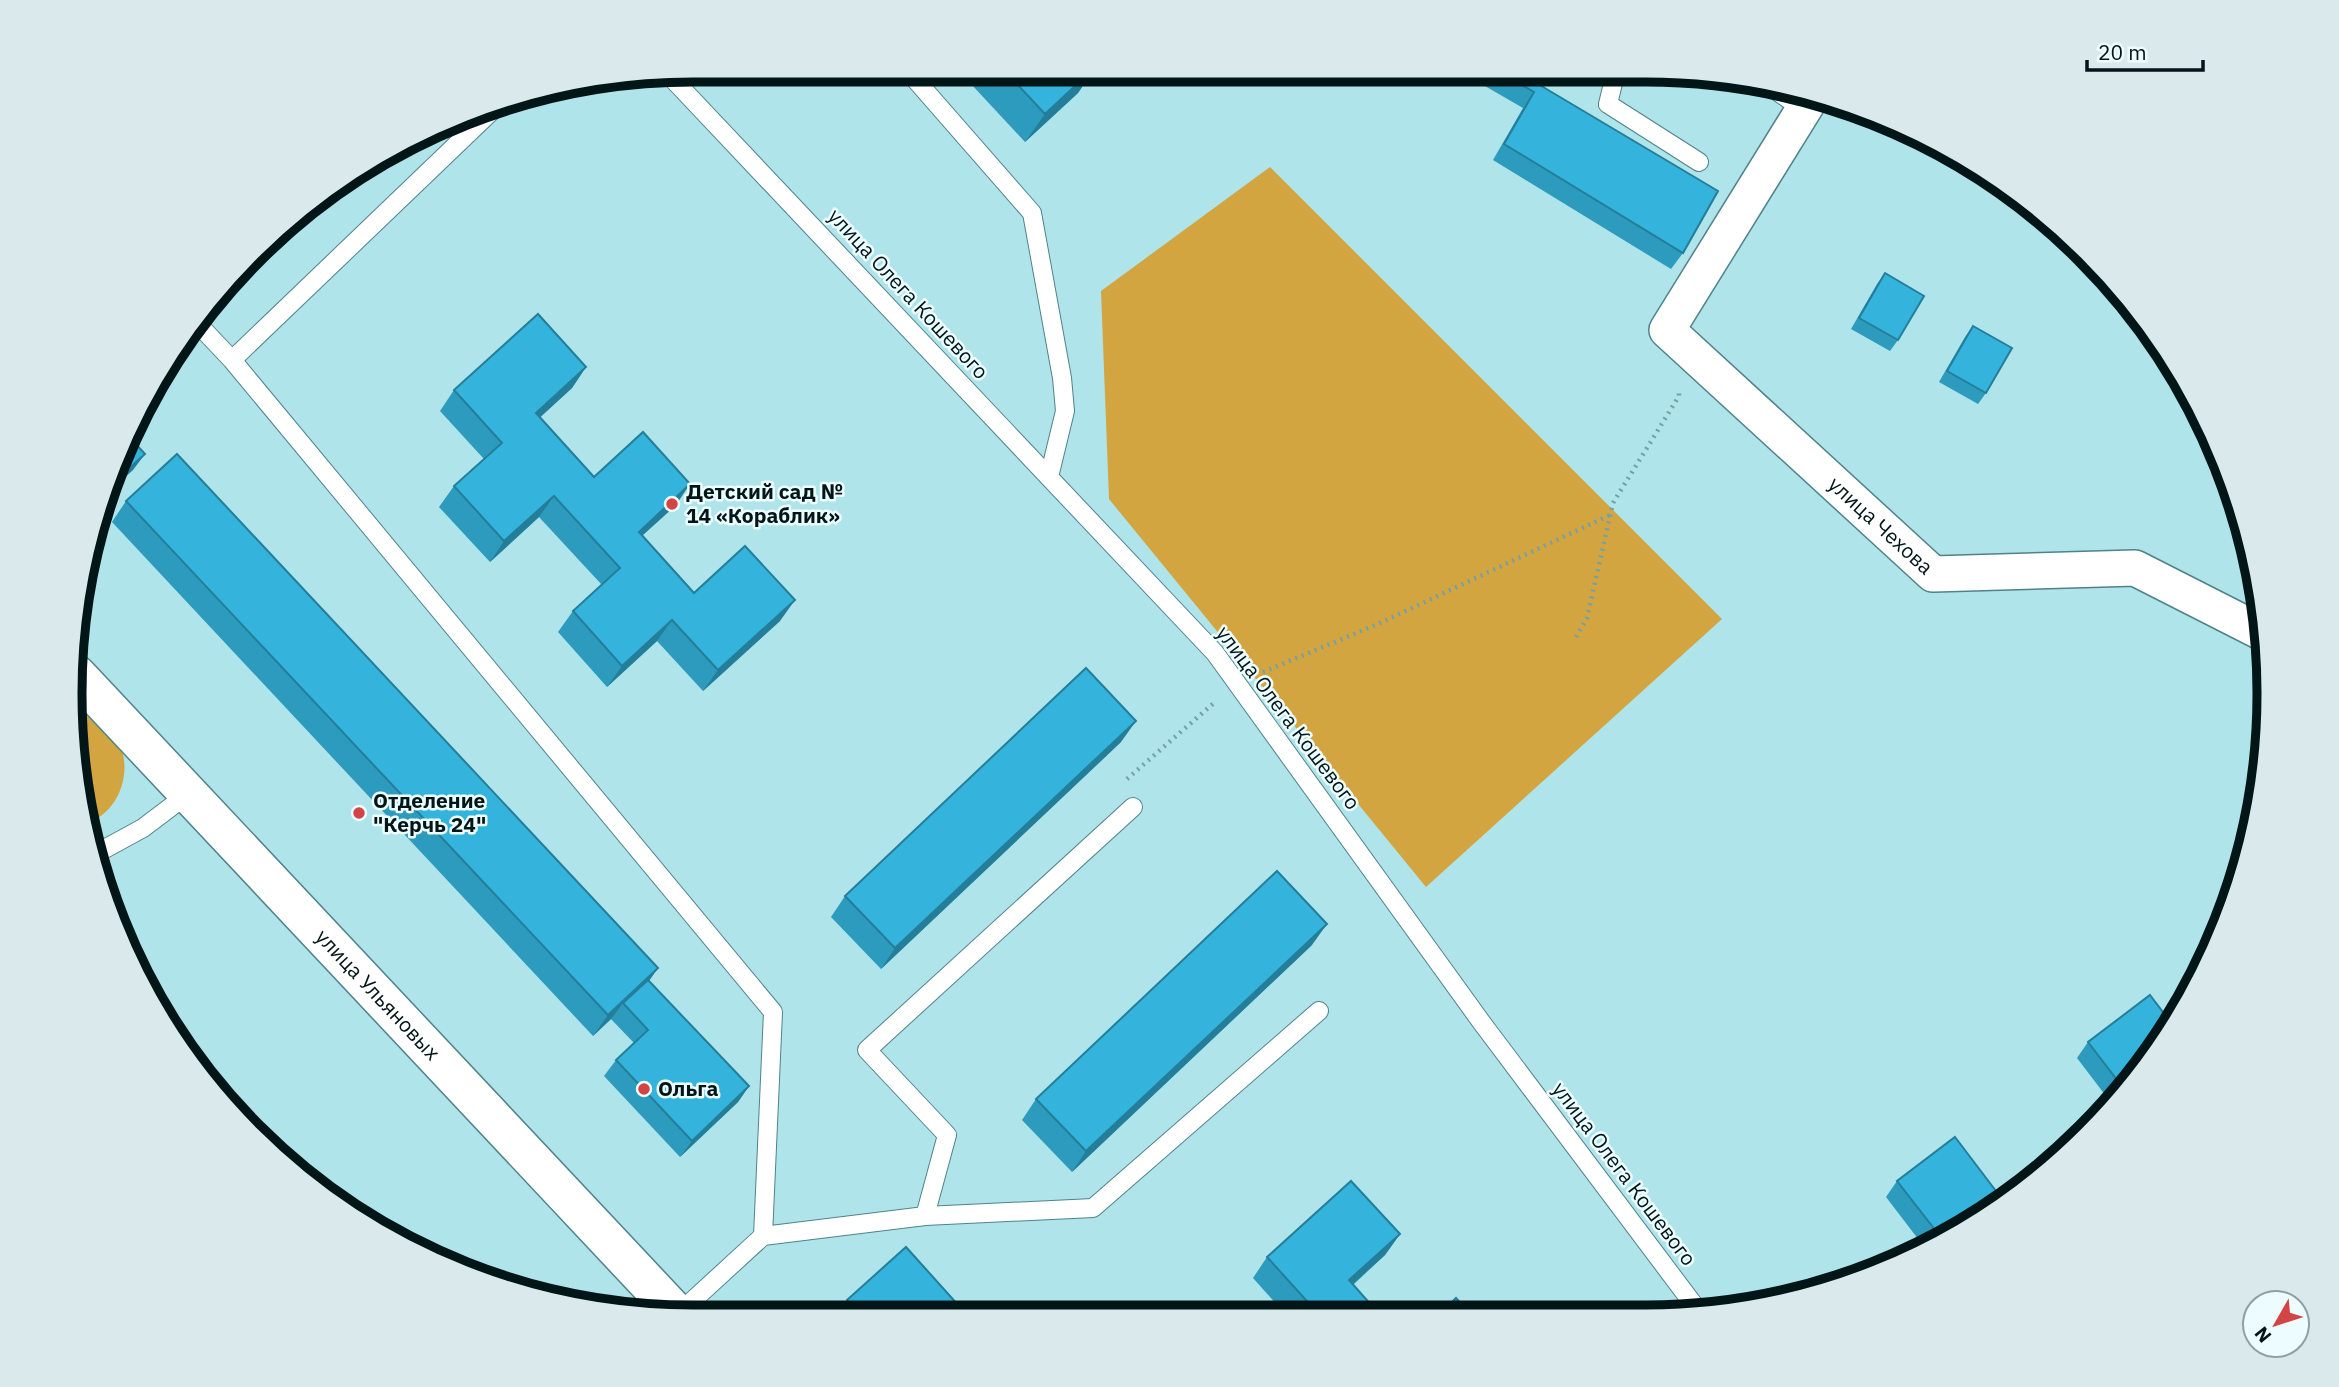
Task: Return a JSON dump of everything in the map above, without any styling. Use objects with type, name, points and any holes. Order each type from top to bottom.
[{"type":"street","points":[[1667,330],[1807,104]]},
{"type":"street","name":"улица Чехова","points":[[1667,330],[1933,574],[2135,568],[2253,629]]},
{"type":"street","name":"улица Ульяновых","points":[[83,681],[668,1304]]},
{"type":"lane","points":[[917,82],[1032,213],[1062,378],[1065,411],[1049,477]]},
{"type":"lane","points":[[1613,82],[1608,104],[1699,162]]},
{"type":"lane","name":"улица Олега Кошевого","points":[[676,83],[1215,653],[1482,1023],[1692,1302]]},
{"type":"lane","points":[[232,360],[481,121]]},
{"type":"lane","points":[[203,329],[232,360],[773,1012],[763,1236]]},
{"type":"lane","points":[[103,850],[143,828],[188,794]]},
{"type":"lane","points":[[925,1216],[947,1135],[867,1050],[1133,807]]},
{"type":"lane","points":[[690,1305],[763,1236],[925,1216],[1093,1208],[1319,1011]]},
{"type":"path","points":[[1576,637],[1587,618],[1613,503],[1679,396],[1667,330]]},
{"type":"path","points":[[1133,807],[1116,788],[1237,683],[1378,624],[1610,515]]},
{"type":"shaded area","points":[[1270,167],[1722,619],[1426,887],[1109,499],[1101,291]]},
{"type":"shaded area","points":[[83,711],[100,719],[111,731],[123,756],[124,778],[121,789],[116,799],[95,819],[87,773]]},
{"type":"building","points":[[1015,82],[1079,82],[1045,114]]},
{"type":"building","points":[[1517,82],[1539,82],[1538,84],[1718,191],[1683,253],[1504,144],[1534,92]]},
{"type":"building","points":[[1885,273],[1924,296],[1898,340],[1859,318]]},
{"type":"building","points":[[538,314],[586,367],[536,413],[594,477],[643,432],[690,484],[639,532],[694,593],[745,546],[795,600],[718,670],[672,620],[622,666],[573,611],[620,568],[554,496],[504,541],[454,486],[502,443],[454,390]]},
{"type":"building","points":[[1973,326],[2012,348],[1986,393],[1947,371]]},
{"type":"building","points":[[136,444],[145,454],[124,473]]},
{"type":"building","points":[[177,454],[658,968],[608,1015],[126,501]]},
{"type":"building","points":[[1086,668],[1136,721],[895,948],[845,896]]},
{"type":"building","points":[[1277,871],[1327,924],[1086,1151],[1036,1099]]},
{"type":"building","points":[[648,980],[749,1086],[692,1141],[616,1060],[648,1030],[623,1003]]},
{"type":"building","points":[[2150,995],[2165,1015],[2118,1081],[2088,1042]]},
{"type":"building","points":[[1955,1137],[1997,1193],[1936,1231],[1897,1181]]},
{"type":"building","points":[[1351,1181],[1400,1234],[1349,1280],[1371,1305],[1310,1305],[1267,1257]]},
{"type":"building","points":[[906,1247],[958,1305],[852,1305],[847,1300]]},
{"type":"building","points":[[1456,1298],[1462,1305],[1449,1305]]},
{"type":"place","name":"Детский сад № 14 «Кораблик»","points":[[672,504]]},
{"type":"place","name":"Отделение \"Керчь 24\"","points":[[359,813]]},
{"type":"place","name":"Ольга","points":[[644,1089]]}]
